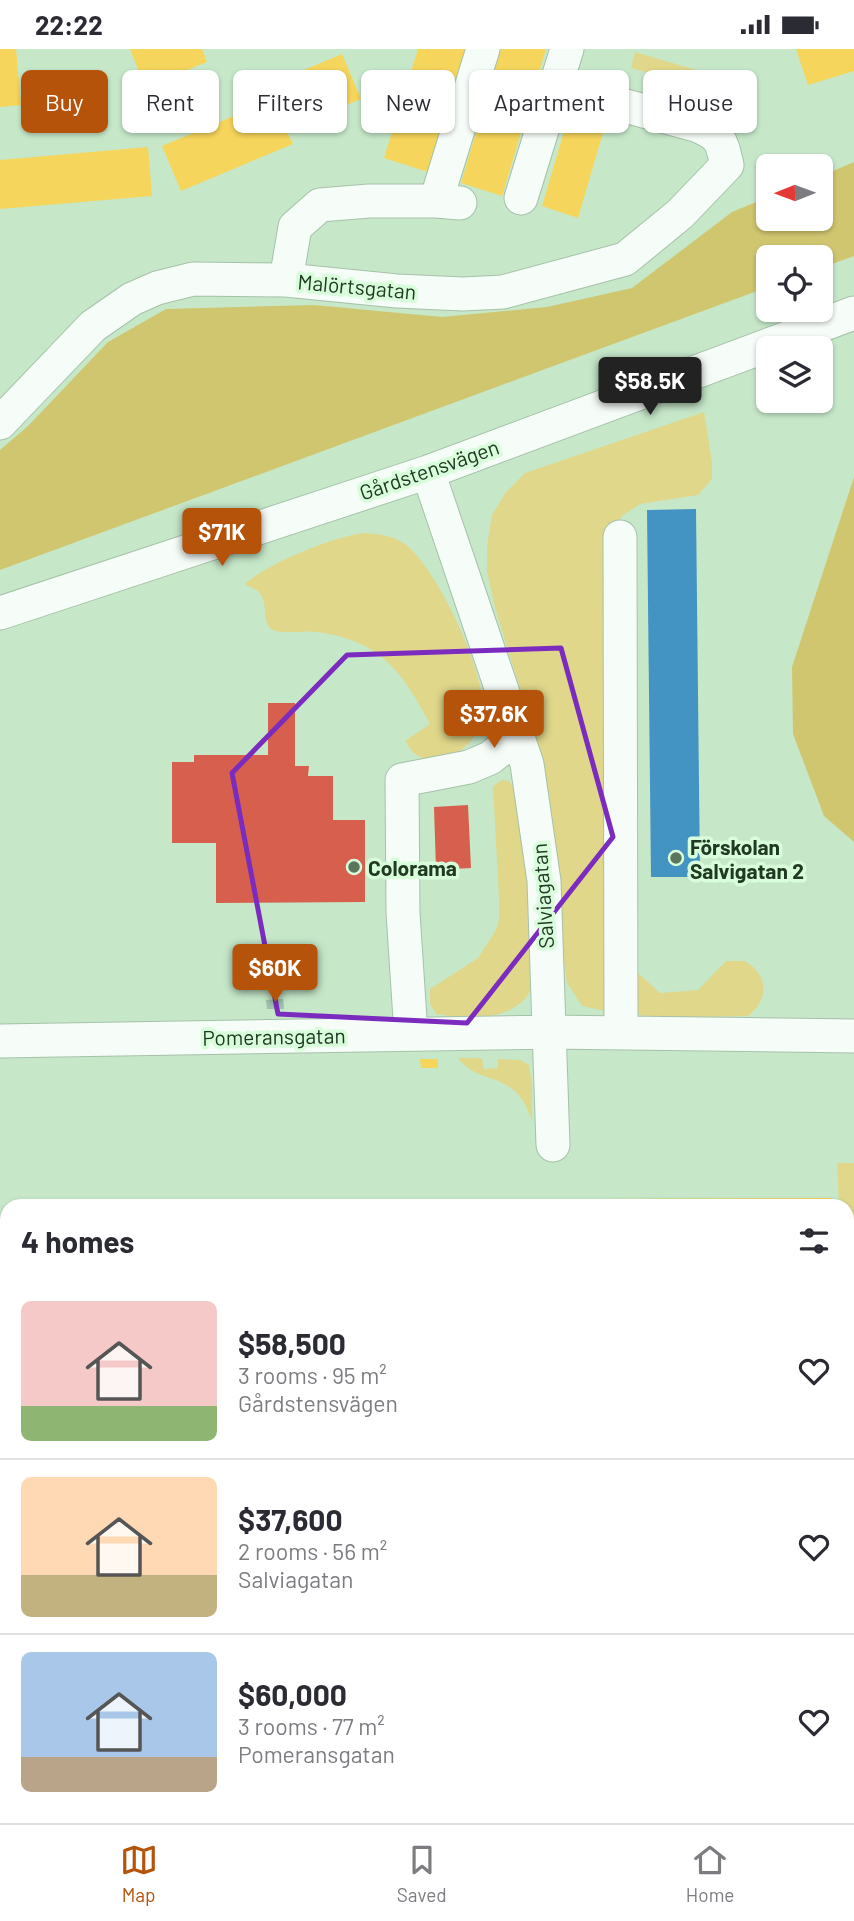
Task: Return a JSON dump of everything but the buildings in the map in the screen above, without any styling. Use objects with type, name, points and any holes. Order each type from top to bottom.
[{"type":"street","points":[[286,280],[295,227],[320,205],[369,201],[448,202],[483,49]]},
{"type":"street","points":[[560,70],[567,49]]},
{"type":"street","name":"Malörtsgatan","points":[[0,423],[93,326],[132,299],[158,288],[193,279],[286,280],[397,291],[463,294],[503,292],[625,259],[680,215],[727,165],[717,134],[696,125],[629,107]]},
{"type":"street","points":[[521,198],[541,133]]},
{"type":"street","name":"Gårdstensvägen","points":[[0,613],[428,472],[854,313]]},
{"type":"street","name":"Salviagatan","points":[[428,472],[527,764],[544,881],[553,1145]]},
{"type":"street","points":[[620,537],[621,1033]]},
{"type":"street","points":[[411,1034],[403,913],[402,780],[469,767],[490,758],[518,736]]},
{"type":"street","points":[[548,1032],[854,1036]]},
{"type":"street","name":"Pomeransgatan","points":[[0,1041],[548,1032]]},
{"type":"highlighted area","points":[[561,648],[613,837],[467,1023],[278,1014],[232,773],[347,655]]},
{"type":"shaded area","points":[[635,52],[696,70],[643,71],[631,68]]},
{"type":"shaded area","points":[[854,162],[854,256],[833,264],[833,245],[756,245],[756,291],[0,570],[0,450],[28,426],[108,342],[166,309],[314,305],[442,317],[547,307],[632,288],[732,212],[756,202],[756,231],[833,231],[833,171]]},
{"type":"shaded area","points":[[704,412],[712,479],[698,495],[640,504],[622,516],[611,531],[605,1011],[582,1006],[567,983],[533,731],[495,608],[487,571],[487,546],[492,515],[506,492],[525,473]]},
{"type":"shaded area","points":[[854,477],[854,842],[824,816],[793,734],[792,667]]},
{"type":"shaded area","points":[[364,533],[395,539],[405,544],[418,557],[445,598],[469,650],[482,698],[483,716],[480,726],[467,745],[447,757],[426,759],[414,753],[405,741],[430,724],[409,688],[386,661],[357,642],[338,636],[273,630],[267,623],[262,597],[258,591],[245,584],[268,568],[302,552],[336,539]]},
{"type":"shaded area","points":[[502,780],[509,781],[522,818],[530,876],[536,980],[525,999],[506,1012],[471,1018],[436,1014],[430,1004],[430,989],[478,958],[496,930],[499,920],[493,786]]},
{"type":"shaded area","points":[[630,912],[638,912],[638,973],[660,993],[698,990],[726,961],[745,961],[762,980],[763,995],[755,1009],[748,1016],[645,1018],[635,1011]]},
{"type":"shaded area","points":[[458,1058],[482,1058],[484,1069],[498,1068],[498,1059],[521,1060],[529,1065],[532,1121],[517,1093],[498,1081],[477,1073]]},
{"type":"shaded area","points":[[837,1163],[854,1163],[854,1199],[839,1199]]},
{"type":"place","name":"Förskolan Salvigatan 2","points":[[676,858]]},
{"type":"place","name":"Colorama","points":[[354,867]]}]
